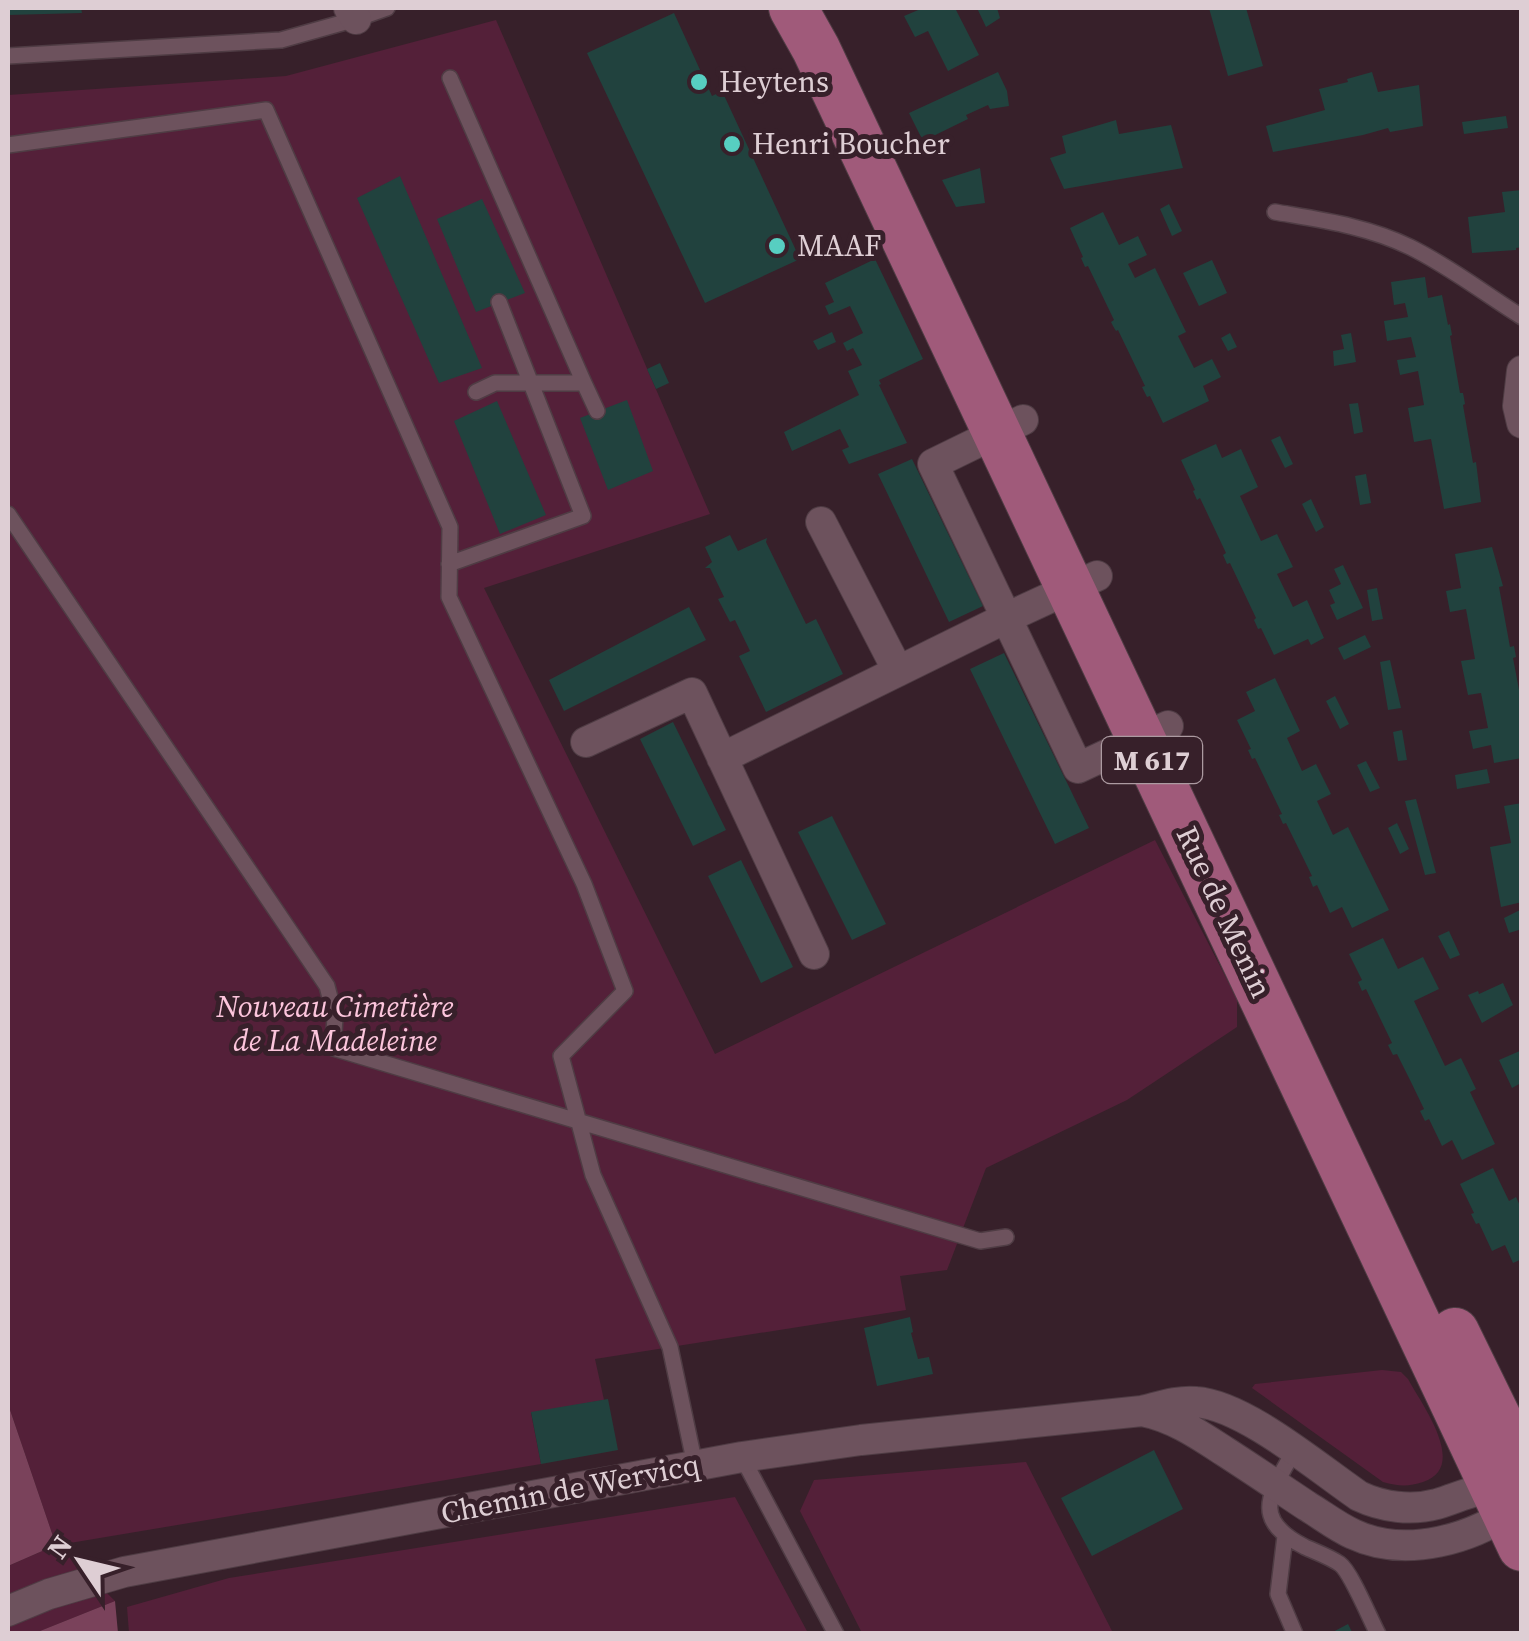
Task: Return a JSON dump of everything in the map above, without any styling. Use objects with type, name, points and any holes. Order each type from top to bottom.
[{"type":"main road","name":"Rue de Menin","points":[[793,8],[1010,426]]},
{"type":"main road","name":"Rue de Menin","points":[[821,8],[876,110],[1010,426],[1515,1503]]},
{"type":"street","points":[[1520,411],[1522,371]]},
{"type":"street","points":[[1010,426],[933,464],[1078,768],[1155,732]]},
{"type":"street","points":[[822,522],[898,671]]},
{"type":"street","points":[[722,758],[1083,582]]},
{"type":"street","points":[[586,742],[692,693],[814,954]]},
{"type":"street","name":"Chemin de Wervicq","points":[[8,1612],[48,1594],[124,1572],[695,1465],[861,1440],[1142,1412],[1179,1402],[1210,1404],[1240,1415],[1358,1496],[1384,1505],[1424,1507],[1470,1491],[1515,1503]]},
{"type":"street","name":"Chemin de Wervicq","points":[[1142,1412],[1157,1414],[1190,1429],[1353,1534],[1382,1542],[1440,1541],[1477,1530],[1515,1503]]},
{"type":"lane","points":[[8,56],[269,41],[307,34],[352,13],[388,8]]},
{"type":"lane","points":[[450,78],[597,412]]},
{"type":"lane","points":[[8,145],[266,110],[450,526],[448,597],[584,884],[625,991],[562,1056],[594,1175],[670,1347],[695,1465]]},
{"type":"lane","points":[[1275,212],[1343,224],[1409,246],[1522,317]]},
{"type":"lane","points":[[449,564],[584,516],[499,302]]},
{"type":"lane","points":[[476,392],[495,383],[584,383]]},
{"type":"lane","points":[[8,514],[327,986],[335,1017],[332,1048],[980,1241],[1006,1237]]},
{"type":"lane","points":[[1294,1451],[1275,1485],[1268,1504],[1270,1516],[1284,1536],[1344,1566],[1378,1634]]},
{"type":"lane","points":[[742,1457],[836,1634]]},
{"type":"lane","points":[[1284,1536],[1278,1594],[1295,1634]]},
{"type":"green space","name":"Nouveau Cimetière de La Madeleine","points":[[496,20],[710,514],[484,588],[715,1054],[1155,840],[1237,999],[1237,1027],[1127,1100],[986,1168],[947,1270],[900,1276],[906,1310],[595,1359],[604,1400],[531,1413],[541,1464],[58,1545],[115,1601],[35,1633],[8,1633],[8,1566],[56,1545],[8,1404],[8,95],[286,76]]},
{"type":"green space","points":[[1382,1370],[1401,1372],[1408,1379],[1438,1435],[1442,1463],[1436,1474],[1423,1482],[1383,1482],[1252,1388],[1255,1384]]},
{"type":"green space","points":[[1026,1462],[1113,1633],[862,1633],[800,1511],[814,1480]]},
{"type":"green space","points":[[735,1497],[808,1633],[129,1633],[127,1607],[229,1578]]},
{"type":"shaded area","points":[[8,1404],[56,1545],[8,1566]]},
{"type":"shaded area","points":[[115,1601],[118,1633],[35,1633]]},
{"type":"building","points":[[8,8],[81,8],[82,13],[8,15]]},
{"type":"building","points":[[923,8],[955,8],[979,55],[948,71],[928,31],[915,37],[904,16]]},
{"type":"building","points":[[977,8],[997,8],[1000,18],[986,27]]},
{"type":"building","points":[[1209,8],[1246,8],[1263,66],[1228,76]]},
{"type":"building","points":[[674,13],[712,96],[722,91],[800,259],[705,303],[587,53]]},
{"type":"building","points":[[998,72],[1009,106],[990,109],[988,105],[923,141],[909,113]]},
{"type":"building","points":[[1372,72],[1378,92],[1419,85],[1423,126],[1390,132],[1388,128],[1273,152],[1266,126],[1325,110],[1319,89]]},
{"type":"building","points":[[1506,116],[1508,128],[1464,134],[1462,122]]},
{"type":"building","points":[[1116,120],[1119,134],[1171,125],[1183,168],[1064,189],[1050,158],[1066,153],[1062,136]]},
{"type":"building","points":[[980,168],[985,203],[956,207],[942,180]]},
{"type":"building","points":[[400,176],[482,368],[439,383],[357,198]]},
{"type":"building","points":[[1522,190],[1522,247],[1472,253],[1468,217],[1505,212],[1502,192]]},
{"type":"building","points":[[482,199],[525,293],[476,312],[437,219]]},
{"type":"building","points":[[1169,204],[1182,231],[1172,236],[1160,209]]},
{"type":"building","points":[[1103,212],[1119,245],[1138,236],[1147,255],[1128,264],[1135,278],[1155,268],[1186,332],[1178,336],[1194,368],[1212,359],[1221,377],[1203,386],[1209,401],[1163,423],[1111,322],[1114,320],[1088,266],[1085,267],[1070,228]]},
{"type":"building","points":[[875,259],[923,359],[879,380],[907,443],[849,464],[842,450],[849,447],[840,429],[792,451],[784,432],[859,395],[848,371],[862,365],[853,348],[847,351],[843,343],[863,333],[850,306],[829,315],[825,306],[834,302],[825,283]]},
{"type":"building","points":[[1212,260],[1227,293],[1199,306],[1183,273]]},
{"type":"building","points":[[1425,277],[1428,298],[1442,295],[1450,324],[1481,502],[1444,509],[1431,439],[1414,442],[1408,408],[1424,405],[1418,371],[1400,375],[1397,360],[1416,357],[1411,337],[1387,341],[1384,321],[1408,317],[1405,303],[1394,305],[1391,282]]},
{"type":"building","points":[[832,332],[836,342],[818,350],[813,341]]},
{"type":"building","points":[[1230,333],[1237,347],[1228,351],[1221,338]]},
{"type":"building","points":[[1351,333],[1356,362],[1334,366],[1333,351],[1344,349],[1341,335]]},
{"type":"building","points":[[660,363],[669,383],[656,389],[647,369]]},
{"type":"building","points":[[627,400],[653,471],[608,490],[580,418]]},
{"type":"building","points":[[497,401],[546,515],[500,534],[454,421]]},
{"type":"building","points":[[1358,403],[1363,432],[1354,434],[1349,404]]},
{"type":"building","points":[[1280,436],[1293,464],[1285,468],[1271,440]]},
{"type":"building","points":[[1216,444],[1222,458],[1241,449],[1258,487],[1240,496],[1261,541],[1277,534],[1293,567],[1277,574],[1293,607],[1307,600],[1324,638],[1311,645],[1308,639],[1274,655],[1261,628],[1258,629],[1230,563],[1227,564],[1223,555],[1226,553],[1200,498],[1197,500],[1181,460]]},
{"type":"building","points":[[912,459],[983,606],[949,622],[878,474]]},
{"type":"building","points":[[1366,474],[1371,503],[1360,505],[1355,476]]},
{"type":"building","points":[[1311,499],[1324,527],[1316,532],[1302,504]]},
{"type":"building","points":[[730,535],[738,551],[767,538],[806,624],[816,619],[843,674],[766,712],[739,656],[750,651],[735,620],[730,622],[718,599],[724,597],[710,568],[705,568],[712,562],[705,547]]},
{"type":"building","points":[[1492,547],[1503,586],[1499,587],[1510,647],[1514,646],[1522,706],[1522,758],[1494,763],[1491,745],[1473,749],[1469,731],[1488,728],[1481,693],[1468,695],[1461,661],[1475,659],[1466,609],[1450,612],[1446,591],[1461,588],[1455,554]]},
{"type":"building","points":[[1343,565],[1363,608],[1337,620],[1329,590],[1341,584],[1334,569]]},
{"type":"building","points":[[1377,588],[1383,619],[1372,621],[1367,590]]},
{"type":"building","points":[[689,607],[706,640],[564,711],[549,680]]},
{"type":"building","points":[[1365,635],[1371,647],[1344,660],[1338,648]]},
{"type":"building","points":[[1004,653],[1089,828],[1055,844],[970,669]]},
{"type":"building","points":[[1390,660],[1401,708],[1388,710],[1380,662]]},
{"type":"building","points":[[1275,678],[1300,731],[1287,738],[1302,771],[1316,764],[1331,794],[1317,801],[1333,835],[1348,827],[1389,910],[1352,928],[1342,907],[1330,913],[1317,885],[1313,887],[1309,877],[1312,876],[1286,823],[1283,824],[1279,815],[1282,814],[1255,758],[1252,759],[1237,720],[1255,711],[1246,692]]},
{"type":"building","points":[[1335,696],[1349,724],[1340,729],[1326,701]]},
{"type":"building","points":[[673,722],[726,830],[693,846],[640,739]]},
{"type":"building","points":[[1402,730],[1407,760],[1398,761],[1393,732]]},
{"type":"building","points":[[1366,761],[1380,788],[1370,792],[1357,765]]},
{"type":"building","points":[[1487,769],[1490,783],[1457,789],[1455,775]]},
{"type":"building","points":[[1416,799],[1436,873],[1425,875],[1406,805],[1405,801]]},
{"type":"building","points":[[1522,803],[1522,902],[1501,907],[1490,847],[1511,843],[1504,806]]},
{"type":"building","points":[[832,816],[886,924],[852,940],[798,832]]},
{"type":"building","points":[[1397,823],[1409,849],[1400,854],[1388,828]]},
{"type":"building","points":[[741,860],[793,967],[761,983],[708,876]]},
{"type":"building","points":[[1522,909],[1522,929],[1509,933],[1504,918]]},
{"type":"building","points":[[1449,931],[1460,955],[1450,959],[1438,936]]},
{"type":"building","points":[[1383,938],[1398,969],[1423,957],[1439,989],[1414,1001],[1445,1066],[1461,1058],[1476,1089],[1470,1092],[1495,1144],[1462,1160],[1452,1140],[1442,1146],[1429,1119],[1425,1121],[1420,1111],[1424,1109],[1411,1082],[1388,1045],[1392,1043],[1366,989],[1362,991],[1358,982],[1362,980],[1349,954]]},
{"type":"building","points":[[1503,983],[1513,1005],[1482,1023],[1468,995]]},
{"type":"building","points":[[1522,1050],[1521,1083],[1512,1088],[1499,1060]]},
{"type":"building","points":[[1493,1168],[1509,1201],[1516,1197],[1522,1210],[1522,1259],[1513,1263],[1505,1245],[1492,1251],[1471,1214],[1474,1213],[1460,1184]]},
{"type":"building","points":[[910,1317],[918,1359],[929,1357],[933,1374],[877,1386],[864,1328]]},
{"type":"building","points":[[608,1399],[618,1450],[541,1464],[531,1412]]},
{"type":"building","points":[[1154,1450],[1183,1509],[1092,1556],[1061,1498]]},
{"type":"building","points":[[1348,1624],[1353,1634],[1329,1634]]},
{"type":"place","name":"Heytens","points":[[699,82]]},
{"type":"place","name":"Henri Boucher","points":[[732,144]]},
{"type":"place","name":"MAAF","points":[[777,246]]}]
